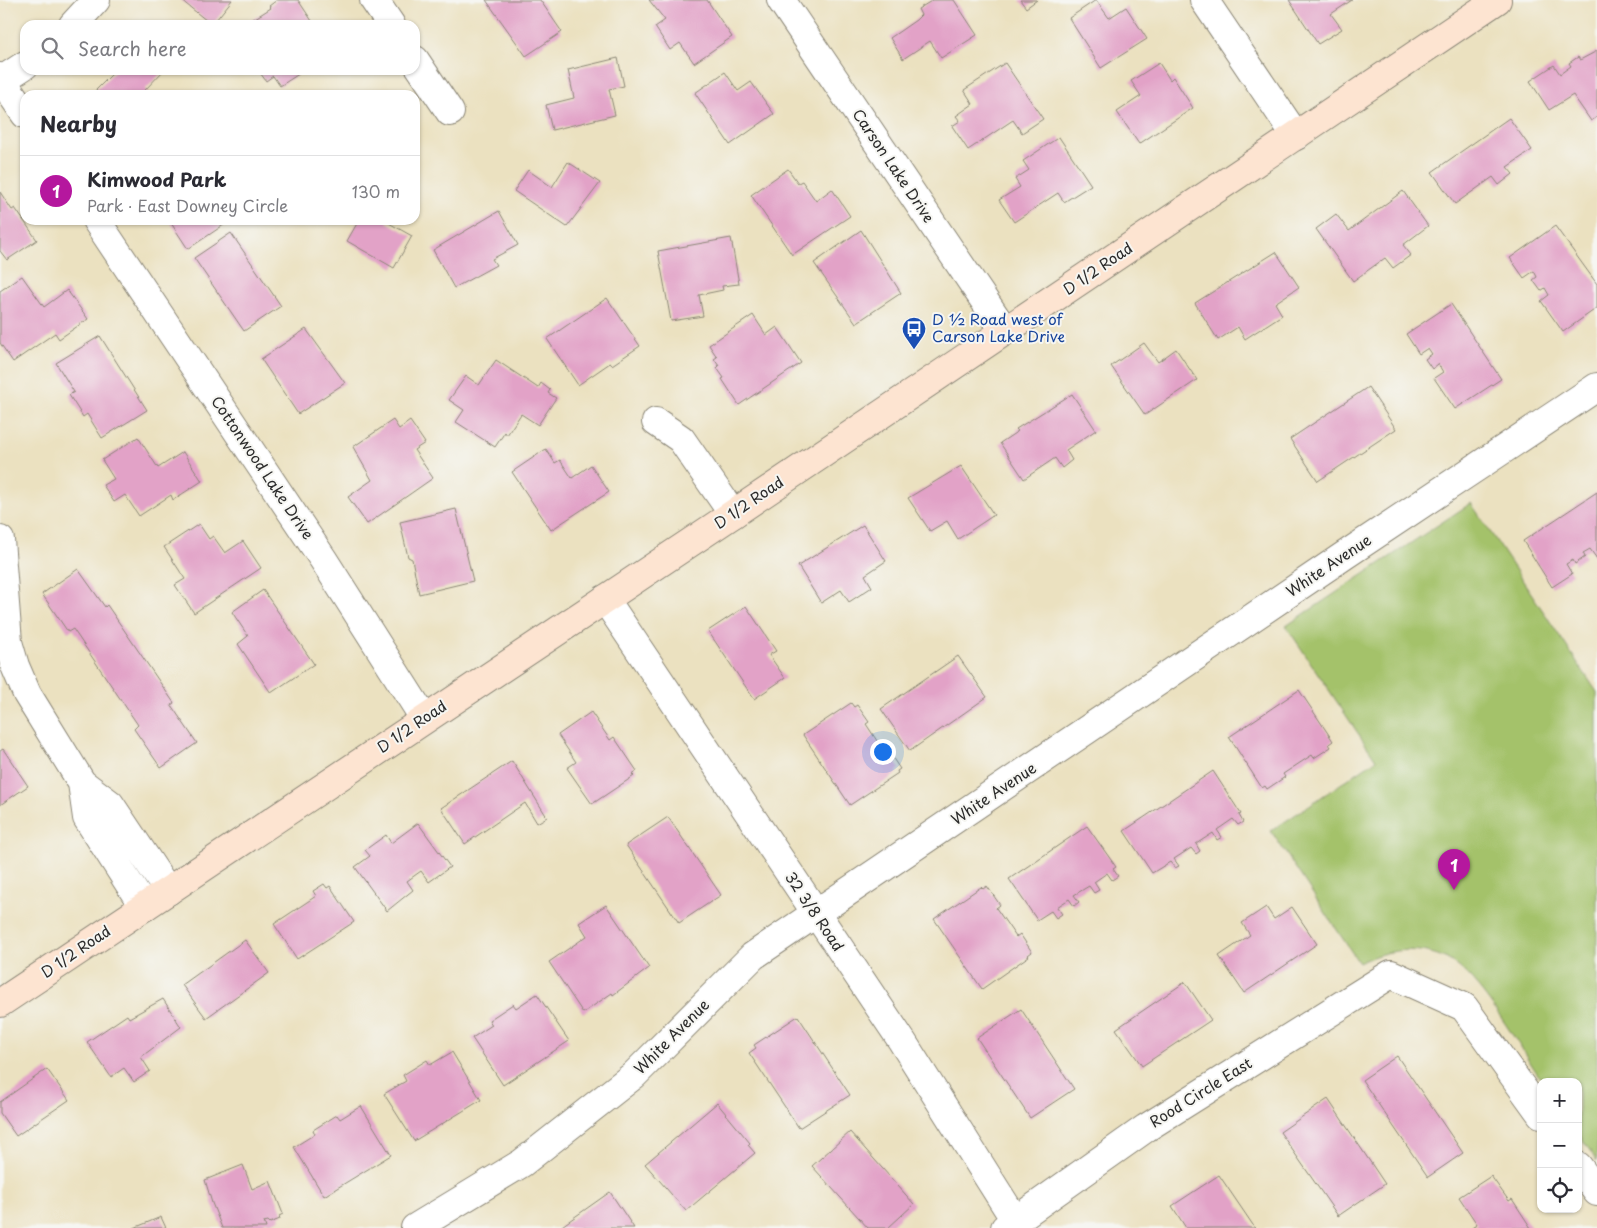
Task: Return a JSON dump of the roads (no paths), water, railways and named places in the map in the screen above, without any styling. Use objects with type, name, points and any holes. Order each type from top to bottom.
[{"type":"main road","name":"D 1/2 Road","points":[[0,1003],[424,718],[733,514],[1497,0]]},
{"type":"street","points":[[78,20],[96,0]]},
{"type":"street","points":[[374,0],[388,20]]},
{"type":"street","name":"Carson Lake Drive","points":[[781,0],[1005,331]]},
{"type":"street","points":[[1204,0],[1296,136]]},
{"type":"street","points":[[420,67],[450,112]]},
{"type":"street","points":[[20,68],[1,78],[20,106]]},
{"type":"street","name":"Cottonwood Lake Drive","points":[[99,225],[323,559],[424,718]]},
{"type":"street","name":"White Avenue","points":[[415,1228],[522,1163],[634,1076],[753,956],[1345,555],[1597,388]]},
{"type":"street","points":[[656,422],[681,439],[733,514]]},
{"type":"street","points":[[0,540],[8,642],[8,669],[27,694],[82,783],[110,804],[168,891]]},
{"type":"street","name":"32 3/8 Road","points":[[605,599],[902,1041],[1012,1225]]},
{"type":"street","points":[[82,783],[87,818],[144,907]]},
{"type":"street","name":"Rood Circle East","points":[[1012,1225],[1146,1128],[1391,974],[1464,1007],[1537,1108]]},
{"type":"street","points":[[1579,1168],[1597,1192]]},
{"type":"place","name":"D ½ Road west of Carson Lake Drive","points":[[914,350]]},
{"type":"place","name":"Kimwood Park","points":[[1454,890]]}]
